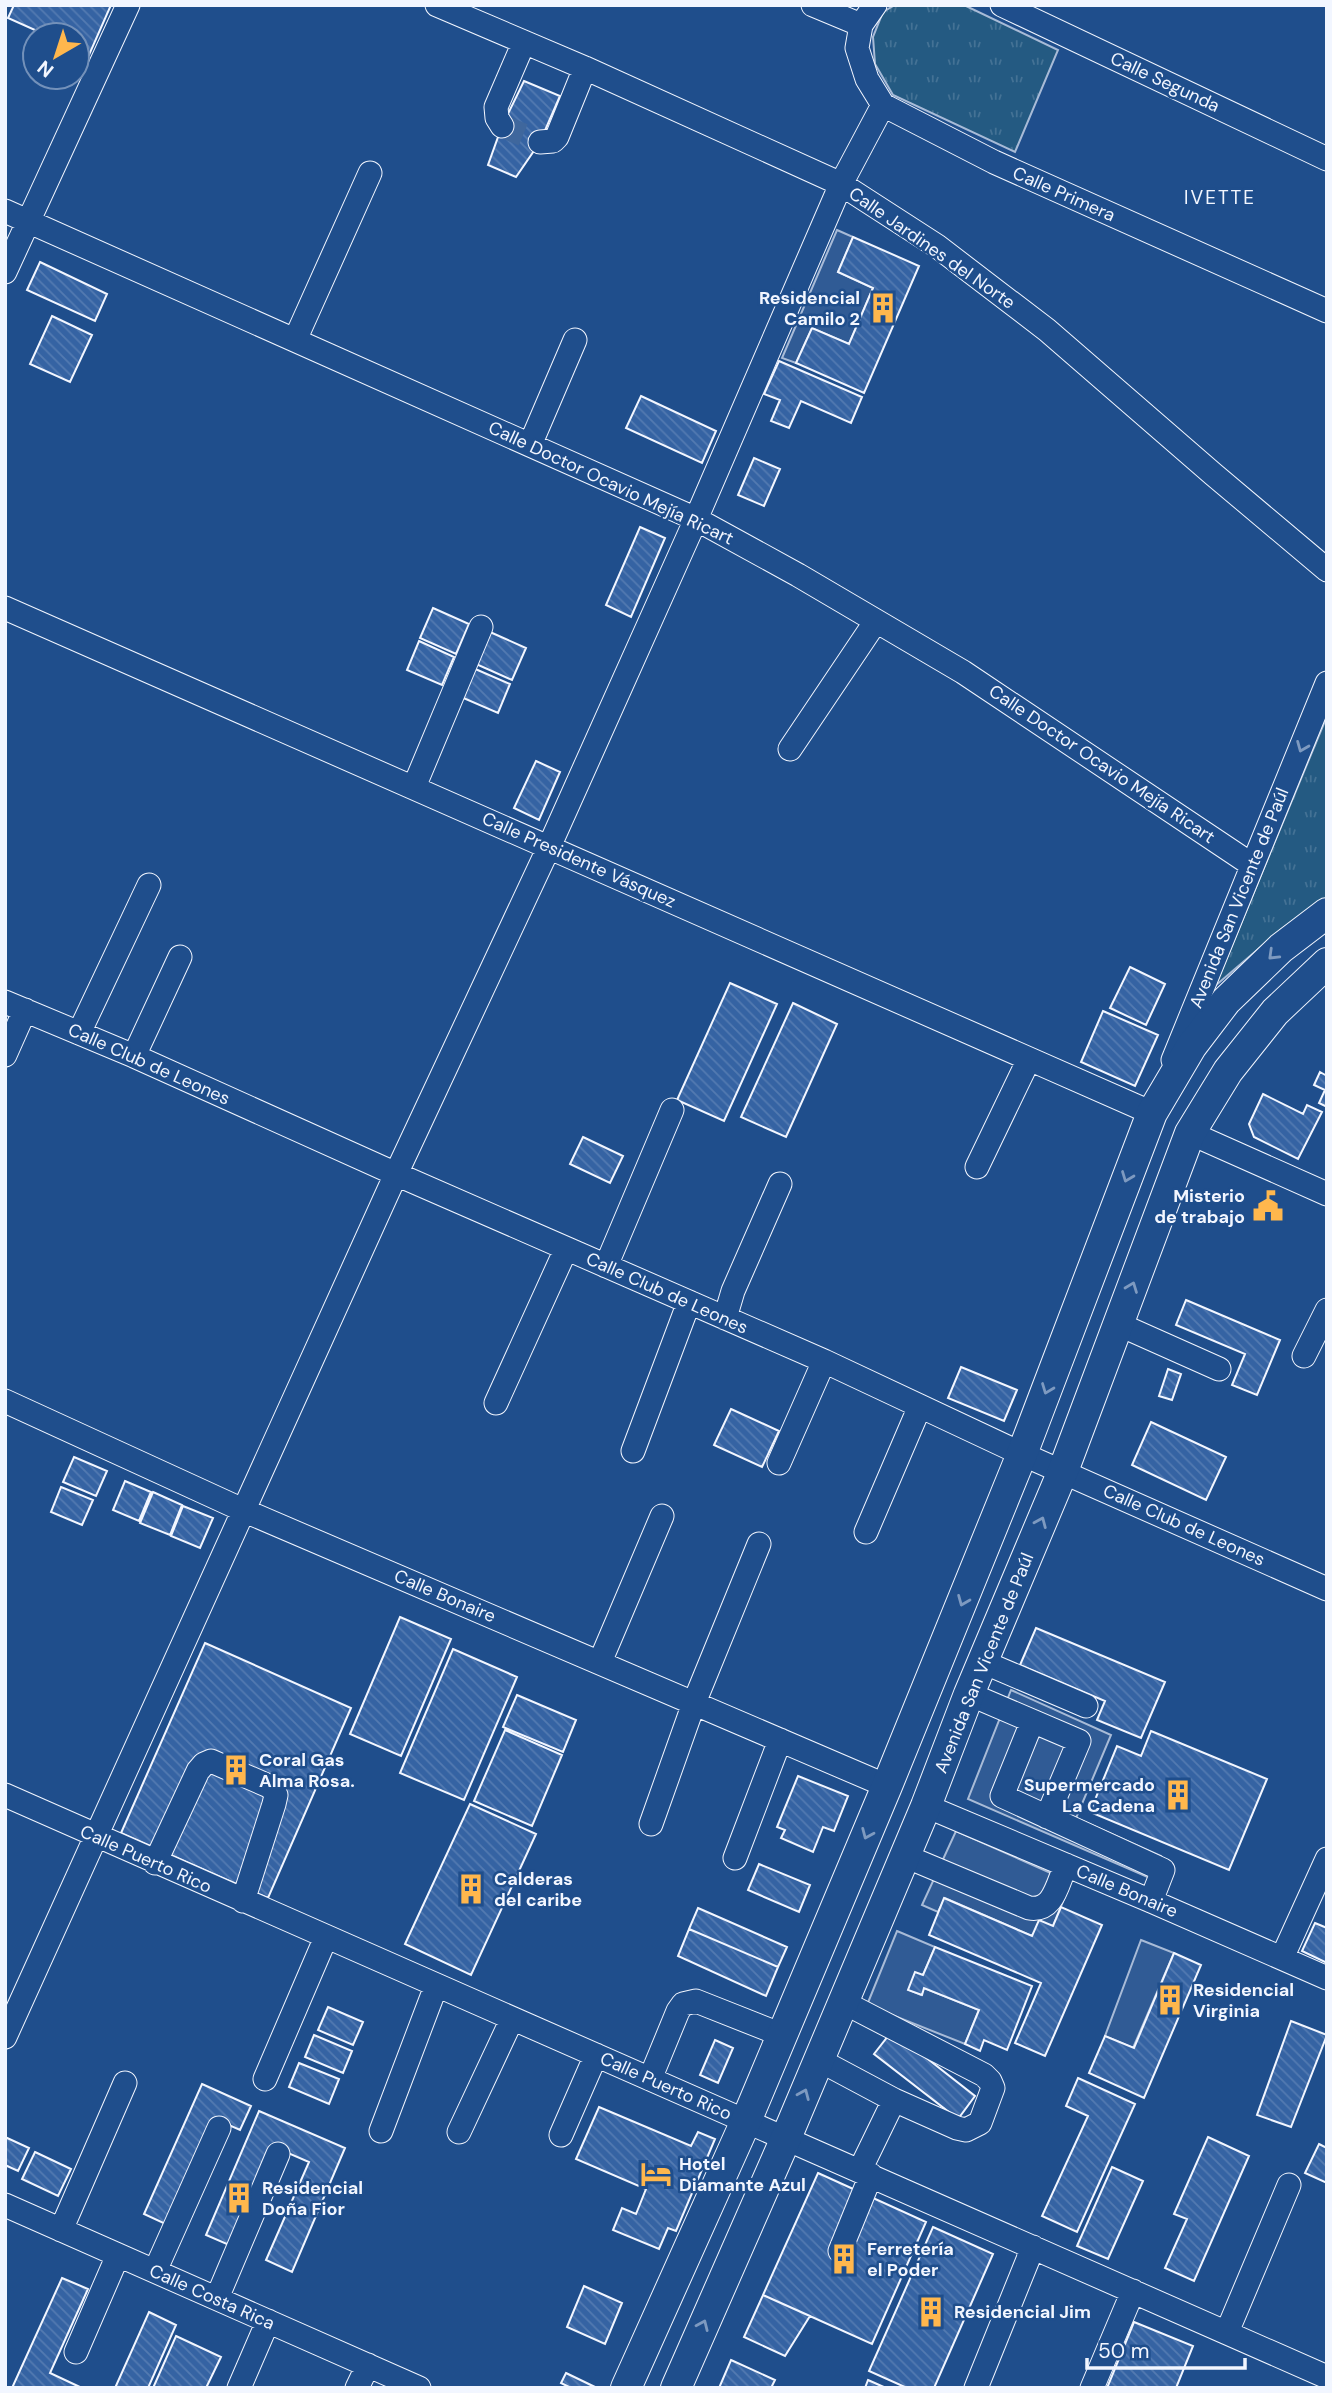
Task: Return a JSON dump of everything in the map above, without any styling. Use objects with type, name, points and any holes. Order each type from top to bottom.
[{"type":"main road","name":"Avenida San Vicente de Paúl","points":[[626,2388],[746,2121],[887,1786],[1022,1454],[1152,1113],[1191,1047],[1227,1001],[1281,948],[1327,913]]},
{"type":"main road","name":"Avenida San Vicente de Paúl","points":[[676,2388],[786,2138],[926,1806],[969,1694],[1063,1471],[1190,1133],[1228,1071],[1275,1012],[1327,963]]},
{"type":"street","points":[[5,272],[128,5]]},
{"type":"street","name":"Calle Jardines del Norte","points":[[437,5],[585,68],[841,184],[937,247],[1047,330],[1327,570]]},
{"type":"street","points":[[813,5],[861,25]]},
{"type":"street","points":[[5,2037],[12,2004],[95,1836],[245,1511],[396,1174],[549,847],[696,519],[841,184],[883,105],[867,79],[857,48],[861,25],[875,5]]},
{"type":"street","name":"Calle Segunda","points":[[1002,5],[1327,159]]},
{"type":"street","points":[[502,127],[497,118],[496,107],[524,42]]},
{"type":"street","points":[[540,142],[552,141],[556,137],[585,68]]},
{"type":"street","name":"Calle Primera","points":[[883,105],[993,162],[1327,311]]},
{"type":"street","points":[[295,340],[370,173]]},
{"type":"street","name":"Calle Doctor Ocavio Mejía Ricart","points":[[5,211],[696,519],[963,672],[1252,865]]},
{"type":"street","points":[[530,445],[575,340]]},
{"type":"street","name":"Calle Presidente Vásquez","points":[[5,608],[1152,1113]]},
{"type":"street","points":[[789,748],[876,621]]},
{"type":"street","points":[[414,787],[481,627]]},
{"type":"street","name":"Avenida San Vicente de Paúl","points":[[1152,1113],[1327,684]]},
{"type":"street","points":[[79,1033],[149,885]]},
{"type":"street","points":[[134,1056],[180,957]]},
{"type":"street","points":[[5,1055],[15,1006]]},
{"type":"street","name":"Calle Club de Leones","points":[[15,1006],[134,1056],[824,1362],[1022,1454],[1327,1589]]},
{"type":"street","points":[[977,1167],[1029,1059]]},
{"type":"street","points":[[606,1266],[673,1110]]},
{"type":"street","points":[[1190,1133],[1327,1194]]},
{"type":"street","points":[[724,1318],[733,1290],[780,1184]]},
{"type":"street","points":[[496,1403],[566,1248]]},
{"type":"street","points":[[633,1451],[689,1303]]},
{"type":"street","points":[[1304,1356],[1327,1310]]},
{"type":"street","points":[[1118,1324],[1219,1369]]},
{"type":"street","points":[[779,1463],[824,1362]]},
{"type":"street","name":"Calle Bonaire","points":[[5,1401],[245,1511],[887,1786]]},
{"type":"street","points":[[866,1532],[920,1406]]},
{"type":"street","points":[[600,1662],[662,1516]]},
{"type":"street","points":[[651,1824],[694,1703],[759,1544]]},
{"type":"street","points":[[983,1662],[1086,1706]]},
{"type":"street","points":[[969,1694],[1079,1741],[1047,1817]]},
{"type":"street","points":[[1032,1722],[1002,1796],[1163,1870],[1151,1901]]},
{"type":"street","points":[[735,1858],[780,1740]]},
{"type":"street","points":[[155,1863],[198,1771],[211,1761],[271,1787],[276,1794],[243,1901]]},
{"type":"street","name":"Calle Puerto Rico","points":[[5,1796],[1327,2377]]},
{"type":"street","name":"Calle Bonaire","points":[[926,1806],[1327,1978]]},
{"type":"street","points":[[905,1856],[1029,1908],[1038,1909],[1049,1904],[1066,1865]]},
{"type":"street","points":[[1282,1958],[1327,1859]]},
{"type":"street","points":[[265,2079],[326,1937]]},
{"type":"street","points":[[381,2131],[436,1986]]},
{"type":"street","points":[[650,2079],[678,2011],[688,2001],[696,2001],[782,2035]]},
{"type":"street","points":[[819,2060],[894,2101],[957,2128],[966,2130],[980,2123],[993,2088],[990,2081],[976,2070],[843,2002]]},
{"type":"street","points":[[458,2132],[512,2019]]},
{"type":"street","points":[[561,2135],[596,2056]]},
{"type":"street","points":[[61,2230],[125,2083]]},
{"type":"street","points":[[840,2251],[894,2101]]},
{"type":"street","points":[[155,2271],[219,2128]]},
{"type":"street","points":[[217,2298],[278,2154]]},
{"type":"street","points":[[1227,2332],[1289,2185]]},
{"type":"street","name":"Calle Costa Rica","points":[[5,2205],[419,2388]]},
{"type":"street","points":[[976,2388],[1033,2247]]},
{"type":"street","points":[[76,2352],[118,2255]]},
{"type":"street","points":[[1092,2388],[1133,2291]]},
{"type":"street","points":[[239,2388],[268,2321]]},
{"type":"street","points":[[356,2388],[368,2365]]},
{"type":"green space","points":[[895,5],[964,5],[1058,50],[1015,152],[893,95],[875,64],[873,37],[883,12]]},
{"type":"green space","points":[[1327,716],[1327,898],[1283,928],[1215,986]]},
{"type":"shaded area","points":[[837,230],[853,237],[838,272],[873,288],[849,344],[812,328],[796,363],[782,358]]},
{"type":"shaded area","points":[[1011,1690],[1111,1735],[1076,1818],[1161,1856],[1152,1879],[968,1799]]},
{"type":"shaded area","points":[[956,1831],[1071,1882],[1053,1926],[1032,1936],[945,1898],[938,1912],[922,1905]]},
{"type":"shaded area","points":[[897,1931],[935,1947],[923,1975],[909,1990],[921,1995],[924,1988],[979,2010],[965,2044],[867,2005]]},
{"type":"shaded area","points":[[1141,1940],[1174,1953],[1133,2048],[1105,2036]]},
{"type":"building","points":[[14,5],[111,5],[91,50],[91,21],[21,21],[21,24],[8,18]]},
{"type":"building","points":[[524,81],[560,96],[540,142],[516,177],[488,165],[502,126]]},
{"type":"building","name":"Residencial Camilo 2","points":[[853,237],[919,266],[864,393],[796,363],[812,328],[849,344],[873,288],[838,272]]},
{"type":"building","points":[[40,262],[107,294],[95,321],[27,290]]},
{"type":"building","points":[[52,316],[92,335],[70,382],[30,364]]},
{"type":"building","points":[[779,361],[862,397],[851,423],[801,401],[789,428],[771,421],[780,400],[764,394]]},
{"type":"building","points":[[641,396],[716,431],[702,463],[626,428]]},
{"type":"building","points":[[754,458],[780,469],[764,506],[738,495]]},
{"type":"building","points":[[640,527],[665,538],[631,617],[606,605]]},
{"type":"building","points":[[433,608],[469,624],[456,654],[420,638]]},
{"type":"building","points":[[490,632],[526,648],[512,680],[476,664]]},
{"type":"building","points":[[419,641],[454,657],[442,685],[407,670]]},
{"type":"building","points":[[473,668],[510,684],[498,713],[461,697]]},
{"type":"building","points":[[536,761],[560,772],[539,820],[514,808]]},
{"type":"building","points":[[1130,967],[1165,984],[1146,1025],[1110,1008]]},
{"type":"building","points":[[730,983],[777,1004],[724,1121],[677,1100]]},
{"type":"building","points":[[793,1003],[837,1024],[786,1137],[741,1117]]},
{"type":"building","points":[[1103,1011],[1158,1035],[1135,1086],[1081,1062]]},
{"type":"building","points":[[1320,1072],[1327,1076],[1327,1107],[1319,1103],[1325,1090],[1314,1085]]},
{"type":"building","points":[[1263,1094],[1303,1114],[1307,1105],[1322,1112],[1298,1159],[1254,1137],[1249,1124]]},
{"type":"building","points":[[583,1137],[623,1156],[610,1183],[570,1164]]},
{"type":"building","points":[[1186,1300],[1280,1340],[1257,1395],[1232,1385],[1245,1354],[1176,1325]]},
{"type":"building","points":[[961,1367],[1017,1390],[1004,1421],[948,1398]]},
{"type":"building","points":[[1168,1369],[1181,1374],[1172,1400],[1159,1396]]},
{"type":"building","points":[[731,1409],[779,1431],[762,1467],[714,1445]]},
{"type":"building","points":[[1151,1422],[1226,1457],[1206,1500],[1132,1465]]},
{"type":"building","points":[[74,1457],[107,1471],[96,1496],[63,1482]]},
{"type":"building","points":[[125,1481],[151,1492],[139,1521],[113,1510]]},
{"type":"building","points":[[61,1487],[93,1500],[82,1525],[51,1512]]},
{"type":"building","points":[[153,1492],[182,1505],[170,1535],[140,1523]]},
{"type":"building","points":[[183,1506],[213,1518],[200,1548],[171,1536]]},
{"type":"building","points":[[400,1617],[451,1639],[401,1756],[350,1734]]},
{"type":"building","points":[[1036,1628],[1165,1682],[1141,1738],[1097,1720],[1105,1701],[1020,1665]]},
{"type":"building","name":"Coral Gas Alma Rosa.","points":[[205,1643],[351,1708],[268,1898],[121,1833]]},
{"type":"building","points":[[453,1649],[517,1677],[464,1800],[400,1773]]},
{"type":"building","points":[[517,1695],[576,1720],[563,1752],[503,1727]]},
{"type":"building","points":[[505,1730],[562,1755],[532,1826],[474,1801]]},
{"type":"building","name":"Supermercado La Cadena","points":[[1151,1731],[1267,1779],[1229,1870],[1090,1812],[1117,1746],[1141,1756]]},
{"type":"building","points":[[798,1776],[848,1796],[834,1831],[823,1827],[813,1852],[781,1838],[785,1830],[777,1827]]},
{"type":"building","name":"Calderas del caribe","points":[[470,1804],[536,1834],[471,1975],[405,1944]]},
{"type":"building","points":[[759,1864],[810,1885],[799,1912],[748,1890]]},
{"type":"building","points":[[944,1898],[1032,1936],[1039,1920],[1053,1926],[1061,1907],[1102,1925],[1045,2056],[1015,2043],[1041,1983],[929,1935]]},
{"type":"building","points":[[698,1908],[787,1947],[778,1967],[689,1929]]},
{"type":"building","points":[[1315,1923],[1327,1928],[1327,1963],[1302,1951]]},
{"type":"building","points":[[689,1929],[778,1967],[766,1996],[678,1956]]},
{"type":"building","points":[[935,1947],[1032,1986],[1007,2050],[984,2040],[980,2051],[965,2044],[979,2010],[924,1988],[922,1995],[908,1990],[915,1972],[923,1975]]},
{"type":"building","name":"Residencial Virginia","points":[[1174,1953],[1201,1965],[1144,2098],[1089,2073],[1105,2036],[1134,2048]]},
{"type":"building","points":[[328,2007],[363,2022],[353,2045],[318,2030]]},
{"type":"building","points":[[1291,2021],[1327,2035],[1291,2127],[1257,2115]]},
{"type":"building","points":[[892,2031],[975,2096],[958,2119],[874,2054]]},
{"type":"building","points":[[314,2035],[352,2051],[343,2073],[305,2057]]},
{"type":"building","points":[[715,2040],[733,2048],[718,2083],[700,2075]]},
{"type":"building","points":[[299,2063],[339,2079],[329,2104],[289,2087]]},
{"type":"building","points":[[1078,2078],[1135,2104],[1077,2232],[1042,2216],[1088,2116],[1066,2106]]},
{"type":"building","points":[[202,2084],[251,2106],[240,2130],[220,2121],[172,2227],[144,2214]]},
{"type":"building","name":"Hotel Diamante Azul","points":[[599,2107],[691,2146],[698,2132],[715,2139],[676,2231],[668,2228],[659,2249],[613,2230],[622,2208],[636,2214],[646,2189],[576,2159]]},
{"type":"building","name":"Residencial Doña Fior","points":[[259,2111],[345,2148],[292,2272],[266,2260],[309,2162],[279,2149],[236,2248],[206,2235]]},
{"type":"building","points":[[5,2137],[29,2148],[18,2171],[5,2165]]},
{"type":"building","points":[[1208,2137],[1249,2156],[1194,2281],[1165,2268],[1187,2219],[1174,2214]]},
{"type":"building","points":[[1319,2144],[1327,2148],[1327,2183],[1305,2173]]},
{"type":"building","points":[[35,2152],[71,2169],[58,2196],[22,2179]]},
{"type":"building","points":[[1112,2167],[1143,2181],[1108,2259],[1077,2246]]},
{"type":"building","name":"Ferretería el Poder","points":[[818,2173],[926,2222],[872,2344],[763,2295]]},
{"type":"building","name":"Residencial Jim","points":[[933,2227],[993,2254],[934,2388],[907,2388],[869,2371]]},
{"type":"building","points":[[62,2278],[88,2289],[50,2373],[82,2388],[12,2388]]},
{"type":"building","points":[[584,2286],[622,2303],[605,2344],[567,2327]]},
{"type":"building","points":[[763,2295],[810,2316],[785,2356],[744,2337]]},
{"type":"building","points":[[149,2312],[176,2325],[148,2388],[115,2388]]},
{"type":"building","points":[[1134,2322],[1193,2346],[1176,2388],[1107,2388]]},
{"type":"building","points":[[176,2336],[221,2357],[206,2388],[153,2388]]},
{"type":"building","points":[[731,2360],[775,2380],[771,2388],[719,2388]]},
{"type":"building","points":[[566,2373],[595,2387],[571,2388],[561,2383]]},
{"type":"building","points":[[868,2380],[886,2388],[865,2388]]},
{"type":"tunnel","points":[[502,126],[540,142]]},
{"type":"place","name":"Residencial Camilo 2","points":[[883,308]]},
{"type":"place","name":"Misterio de trabajo","points":[[1268,1206]]},
{"type":"place","name":"Coral Gas Alma Rosa.","points":[[236,1770]]},
{"type":"place","name":"Supermercado La Cadena","points":[[1178,1795]]},
{"type":"place","name":"Calderas del caribe","points":[[471,1889]]},
{"type":"place","name":"Residencial Virginia","points":[[1170,2000]]},
{"type":"place","name":"Hotel Diamante Azul","points":[[656,2174]]},
{"type":"place","name":"Residencial Doña Fior","points":[[239,2198]]},
{"type":"place","name":"Ferretería el Poder","points":[[844,2259]]},
{"type":"place","name":"Residencial Jim","points":[[931,2312]]},
{"type":"district","name":"IVETTE","points":[[1220,197]]}]
